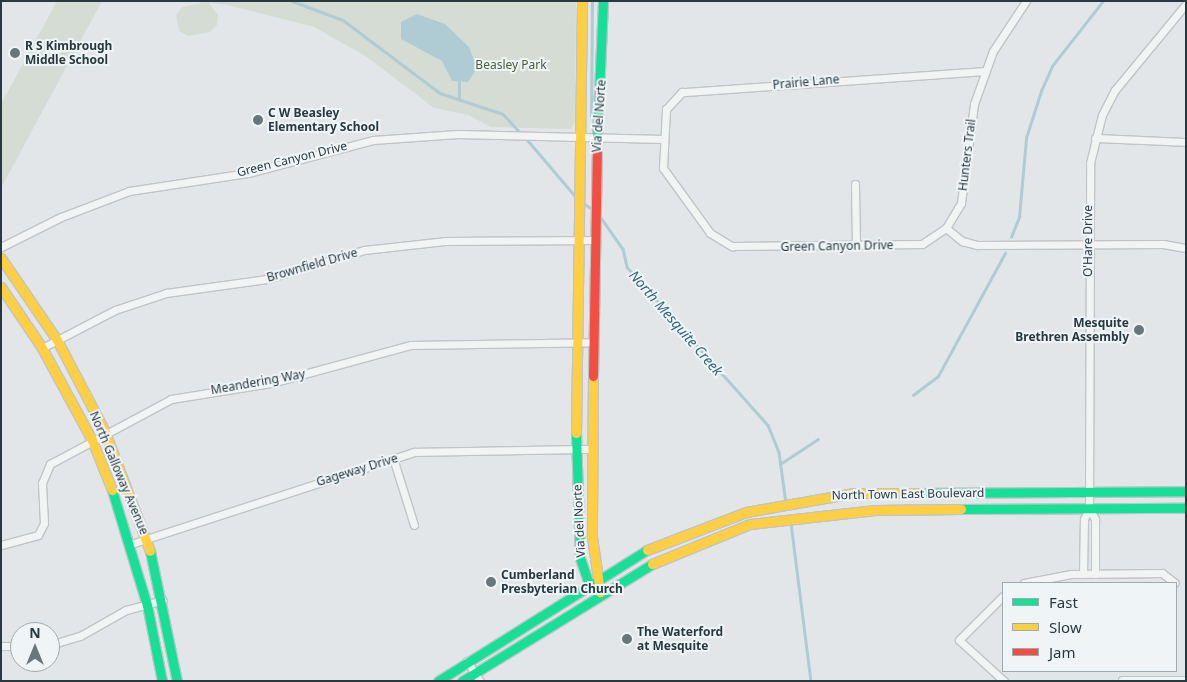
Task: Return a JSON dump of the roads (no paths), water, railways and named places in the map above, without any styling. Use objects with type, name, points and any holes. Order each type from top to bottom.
[{"type":"main road","name":"Via del Norte","points":[[582,1],[582,219],[576,342],[576,450],[580,558],[588,581],[600,592]]},
{"type":"main road","name":"Via del Norte","points":[[600,592],[600,574],[592,537],[595,187],[599,137],[603,1]]},
{"type":"main road","name":"North Galloway Avenue","points":[[1,258],[57,340],[105,432],[147,538],[163,600],[177,681]]},
{"type":"main road","name":"North Galloway Avenue","points":[[1,287],[42,348],[92,440],[131,544],[147,604],[162,681]]},
{"type":"main road","name":"North Town East Boulevard","points":[[438,681],[600,574],[706,524],[760,510],[814,497],[1186,491]]},
{"type":"main road","name":"North Town East Boulevard","points":[[462,681],[600,592],[714,536],[763,522],[815,514],[1186,508]]},
{"type":"main road","points":[[706,524],[714,536]]},
{"type":"street","name":"Hunters Trail","points":[[946,228],[961,203],[967,132],[985,71],[1026,1]]},
{"type":"street","name":"O'Hare Drive","points":[[1089,509],[1087,193],[1095,138],[1124,76],[1184,8]]},
{"type":"street","name":"Prairie Lane","points":[[664,138],[667,104],[682,92],[985,71]]},
{"type":"street","name":"Green Canyon Drive","points":[[1,247],[90,205],[157,185],[248,173],[392,137],[582,136]]},
{"type":"street","points":[[582,136],[664,138]]},
{"type":"street","name":"Green Canyon Drive","points":[[664,138],[666,178],[717,240],[741,247],[922,244],[946,228]]},
{"type":"street","points":[[1095,138],[1186,142]]},
{"type":"street","points":[[855,184],[856,246]]},
{"type":"street","points":[[946,228],[962,241],[977,245],[1088,244],[1186,248]]},
{"type":"street","name":"Brownfield Drive","points":[[42,348],[115,310],[166,293],[267,279],[364,250],[444,241],[595,240]]},
{"type":"street","name":"Meandering Way","points":[[1,545],[38,535],[44,523],[44,473],[67,452],[171,399],[308,374],[385,350],[442,343],[594,342]]},
{"type":"street","name":"Gageway Drive","points":[[131,544],[393,458],[433,450],[593,449]]},
{"type":"street","points":[[393,458],[414,526]]},
{"type":"street","points":[[1089,509],[1095,519],[1095,574]]},
{"type":"street","points":[[1083,574],[1084,519],[1089,509]]},
{"type":"street","points":[[1031,582],[1083,574],[1162,573],[1174,582]]},
{"type":"street","points":[[1002,597],[959,640],[1004,681]]},
{"type":"street","points":[[60,641],[147,604],[163,600]]},
{"type":"street","points":[[467,661],[480,681]]},
{"type":"street","points":[[1122,680],[1186,680]]},
{"type":"water","points":[[417,14],[445,24],[469,47],[477,68],[468,82],[452,81],[442,61],[401,39],[401,22]]},
{"type":"waterway","name":"North Mesquite Creek","points":[[292,1],[343,20],[440,93],[503,114],[521,133]]},
{"type":"waterway","points":[[591,116],[592,1]]},
{"type":"waterway","points":[[1011,237],[1019,217],[1026,138],[1041,91],[1052,66],[1103,1]]},
{"type":"waterway","points":[[459,82],[459,100]]},
{"type":"waterway","name":"North Mesquite Creek","points":[[525,137],[576,197]]},
{"type":"waterway","name":"North Mesquite Creek","points":[[582,202],[592,209]]},
{"type":"waterway","name":"North Mesquite Creek","points":[[597,212],[623,249],[627,267],[768,425],[779,452],[786,503]]},
{"type":"waterway","points":[[913,395],[938,376],[1005,253]]},
{"type":"waterway","points":[[780,464],[818,439]]},
{"type":"waterway","name":"North Mesquite Creek","points":[[791,523],[811,681]]},
{"type":"place","name":"R S Kimbrough Middle School","points":[[15,53]]},
{"type":"place","name":"C W Beasley Elementary School","points":[[258,120]]},
{"type":"place","name":"Mesquite Brethren Assembly","points":[[1139,330]]},
{"type":"place","name":"Cumberland Presbyterian Church","points":[[491,582]]},
{"type":"place","name":"The Waterford at Mesquite","points":[[627,639]]},
{"type":"park label","name":"Beasley Park","points":[[511,65]]}]
